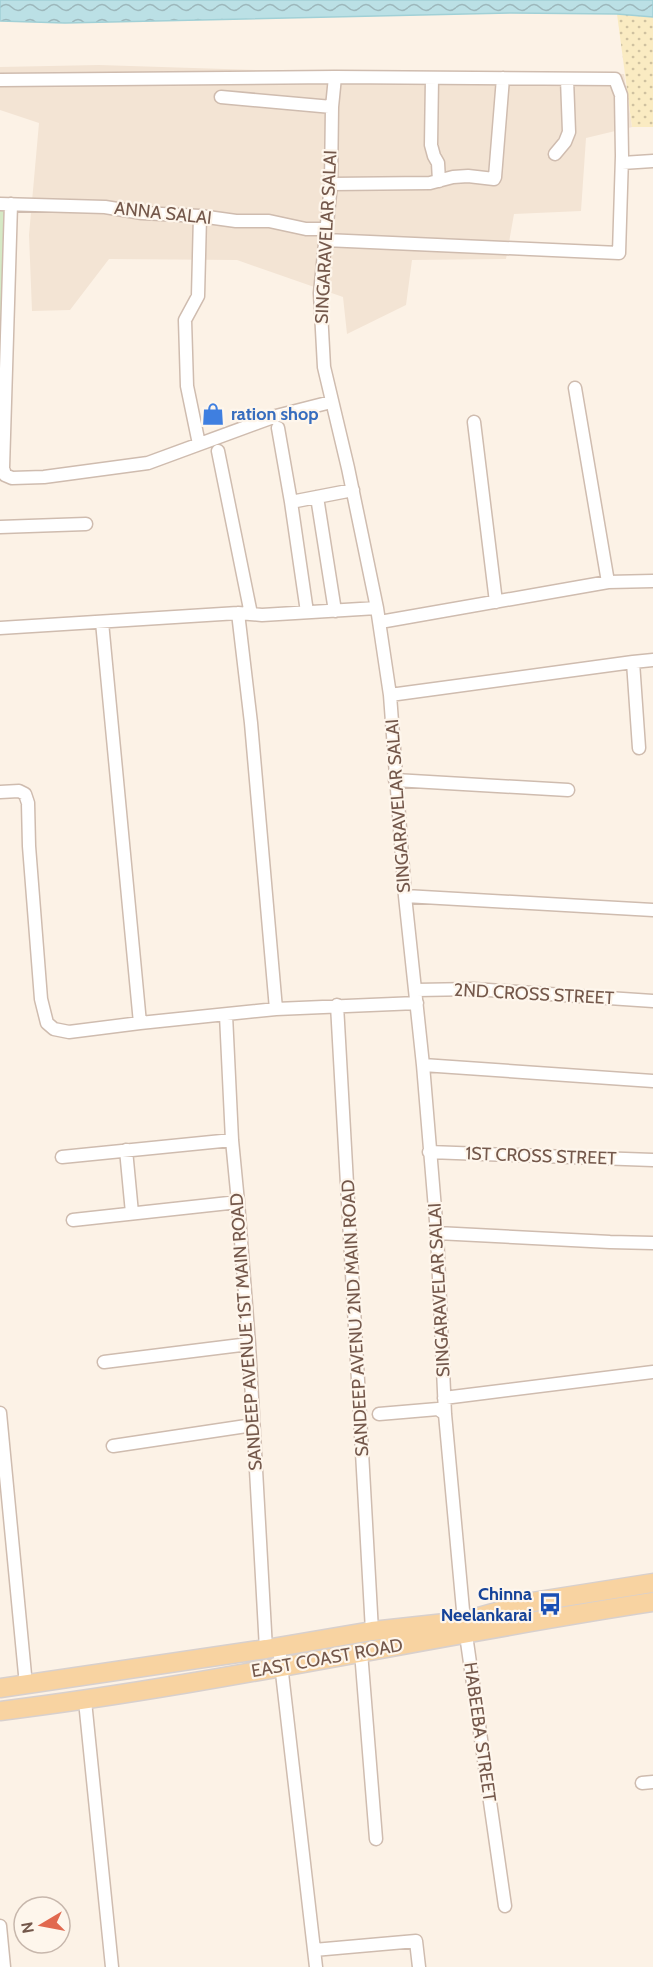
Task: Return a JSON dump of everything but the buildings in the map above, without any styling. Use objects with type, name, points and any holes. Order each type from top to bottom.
[{"type":"main road","name":"EAST COAST ROAD","points":[[0,1711],[84,1701],[362,1652],[466,1628],[532,1602],[653,1583]]},
{"type":"main road","name":"EAST COAST ROAD","points":[[0,1688],[372,1631],[466,1628],[653,1602]]},
{"type":"street","points":[[0,80],[335,77],[615,79],[621,95],[622,159],[653,161]]},
{"type":"street","name":"SINGARAVELAR SALAI","points":[[335,77],[332,107],[331,184],[320,293],[324,367],[353,490],[380,622],[390,695],[405,896],[423,1065],[437,1233],[445,1414],[466,1628]]},
{"type":"street","points":[[432,78],[431,145],[438,163],[439,181]]},
{"type":"street","points":[[331,184],[430,183],[468,176],[494,179],[503,78]]},
{"type":"street","points":[[555,154],[566,142],[569,132],[567,79]]},
{"type":"street","points":[[221,97],[332,107]]},
{"type":"street","name":"ANNA SALAI","points":[[5,204],[105,207],[142,213],[200,216],[236,221],[269,221],[326,235],[619,253],[622,159]]},
{"type":"street","points":[[5,204],[3,468],[5,475],[12,478],[44,477],[148,463],[276,416],[332,402]]},
{"type":"street","points":[[199,444],[187,386],[185,320],[198,296],[200,216]]},
{"type":"street","points":[[575,388],[608,582]]},
{"type":"street","points":[[474,422],[496,602]]},
{"type":"street","points":[[278,428],[307,612]]},
{"type":"street","points":[[218,451],[244,614],[251,723],[276,1009]]},
{"type":"street","points":[[291,502],[353,490]]},
{"type":"street","points":[[317,497],[335,610]]},
{"type":"street","points":[[0,527],[86,524]]},
{"type":"street","points":[[380,622],[608,582],[653,581]]},
{"type":"street","points":[[0,628],[377,608]]},
{"type":"street","points":[[102,622],[140,1023]]},
{"type":"street","points":[[390,695],[653,660]]},
{"type":"street","points":[[633,662],[639,748]]},
{"type":"street","points":[[396,780],[568,790]]},
{"type":"street","name":"2ND CROSS STREET","points":[[0,792],[19,791],[25,794],[28,803],[29,846],[41,999],[47,1023],[54,1029],[69,1032],[276,1009],[416,997],[474,989],[653,1001]]},
{"type":"street","points":[[405,896],[653,910]]},
{"type":"street","name":"SANDEEP AVENU 2ND MAIN ROAD","points":[[338,1005],[372,1631]]},
{"type":"street","name":"SANDEEP AVENUE 1ST MAIN ROAD","points":[[226,1015],[232,1140],[272,1648],[281,1666],[316,1967]]},
{"type":"street","points":[[423,1065],[653,1081]]},
{"type":"street","points":[[62,1157],[232,1140]]},
{"type":"street","points":[[126,1150],[132,1213]]},
{"type":"street","name":"1ST CROSS STREET","points":[[429,1152],[653,1160]]},
{"type":"street","points":[[74,1220],[238,1202]]},
{"type":"street","points":[[437,1233],[653,1243]]},
{"type":"street","points":[[104,1362],[249,1344]]},
{"type":"street","points":[[444,1398],[653,1372]]},
{"type":"street","points":[[379,1414],[438,1409],[445,1414]]},
{"type":"street","points":[[0,1413],[26,1685]]},
{"type":"street","points":[[113,1446],[253,1425]]},
{"type":"street","name":"HABEEBA STREET","points":[[466,1628],[505,1906]]},
{"type":"street","points":[[362,1652],[376,1839]]},
{"type":"street","points":[[84,1701],[112,1967]]},
{"type":"street","points":[[0,1926],[3,1967]]},
{"type":"street","points":[[314,1950],[416,1941],[419,1967]]},
{"type":"shaded area","points":[[99,65],[351,73],[624,74],[632,127],[586,138],[581,211],[514,214],[506,259],[412,260],[406,305],[347,334],[343,297],[237,260],[109,259],[70,310],[32,311],[29,235],[39,123],[0,110],[0,67]]},
{"type":"green space","points":[[0,208],[4,208],[3,353],[0,353]]},
{"type":"sand","points":[[617,14],[653,17],[653,127],[632,127]]},
{"type":"water","points":[[0,0],[653,0],[653,17],[617,14],[511,13],[65,23],[0,21]]},
{"type":"place","name":"ration shop","points":[[213,414]]},
{"type":"place","name":"Chinna Neelankarai","points":[[550,1604]]}]
